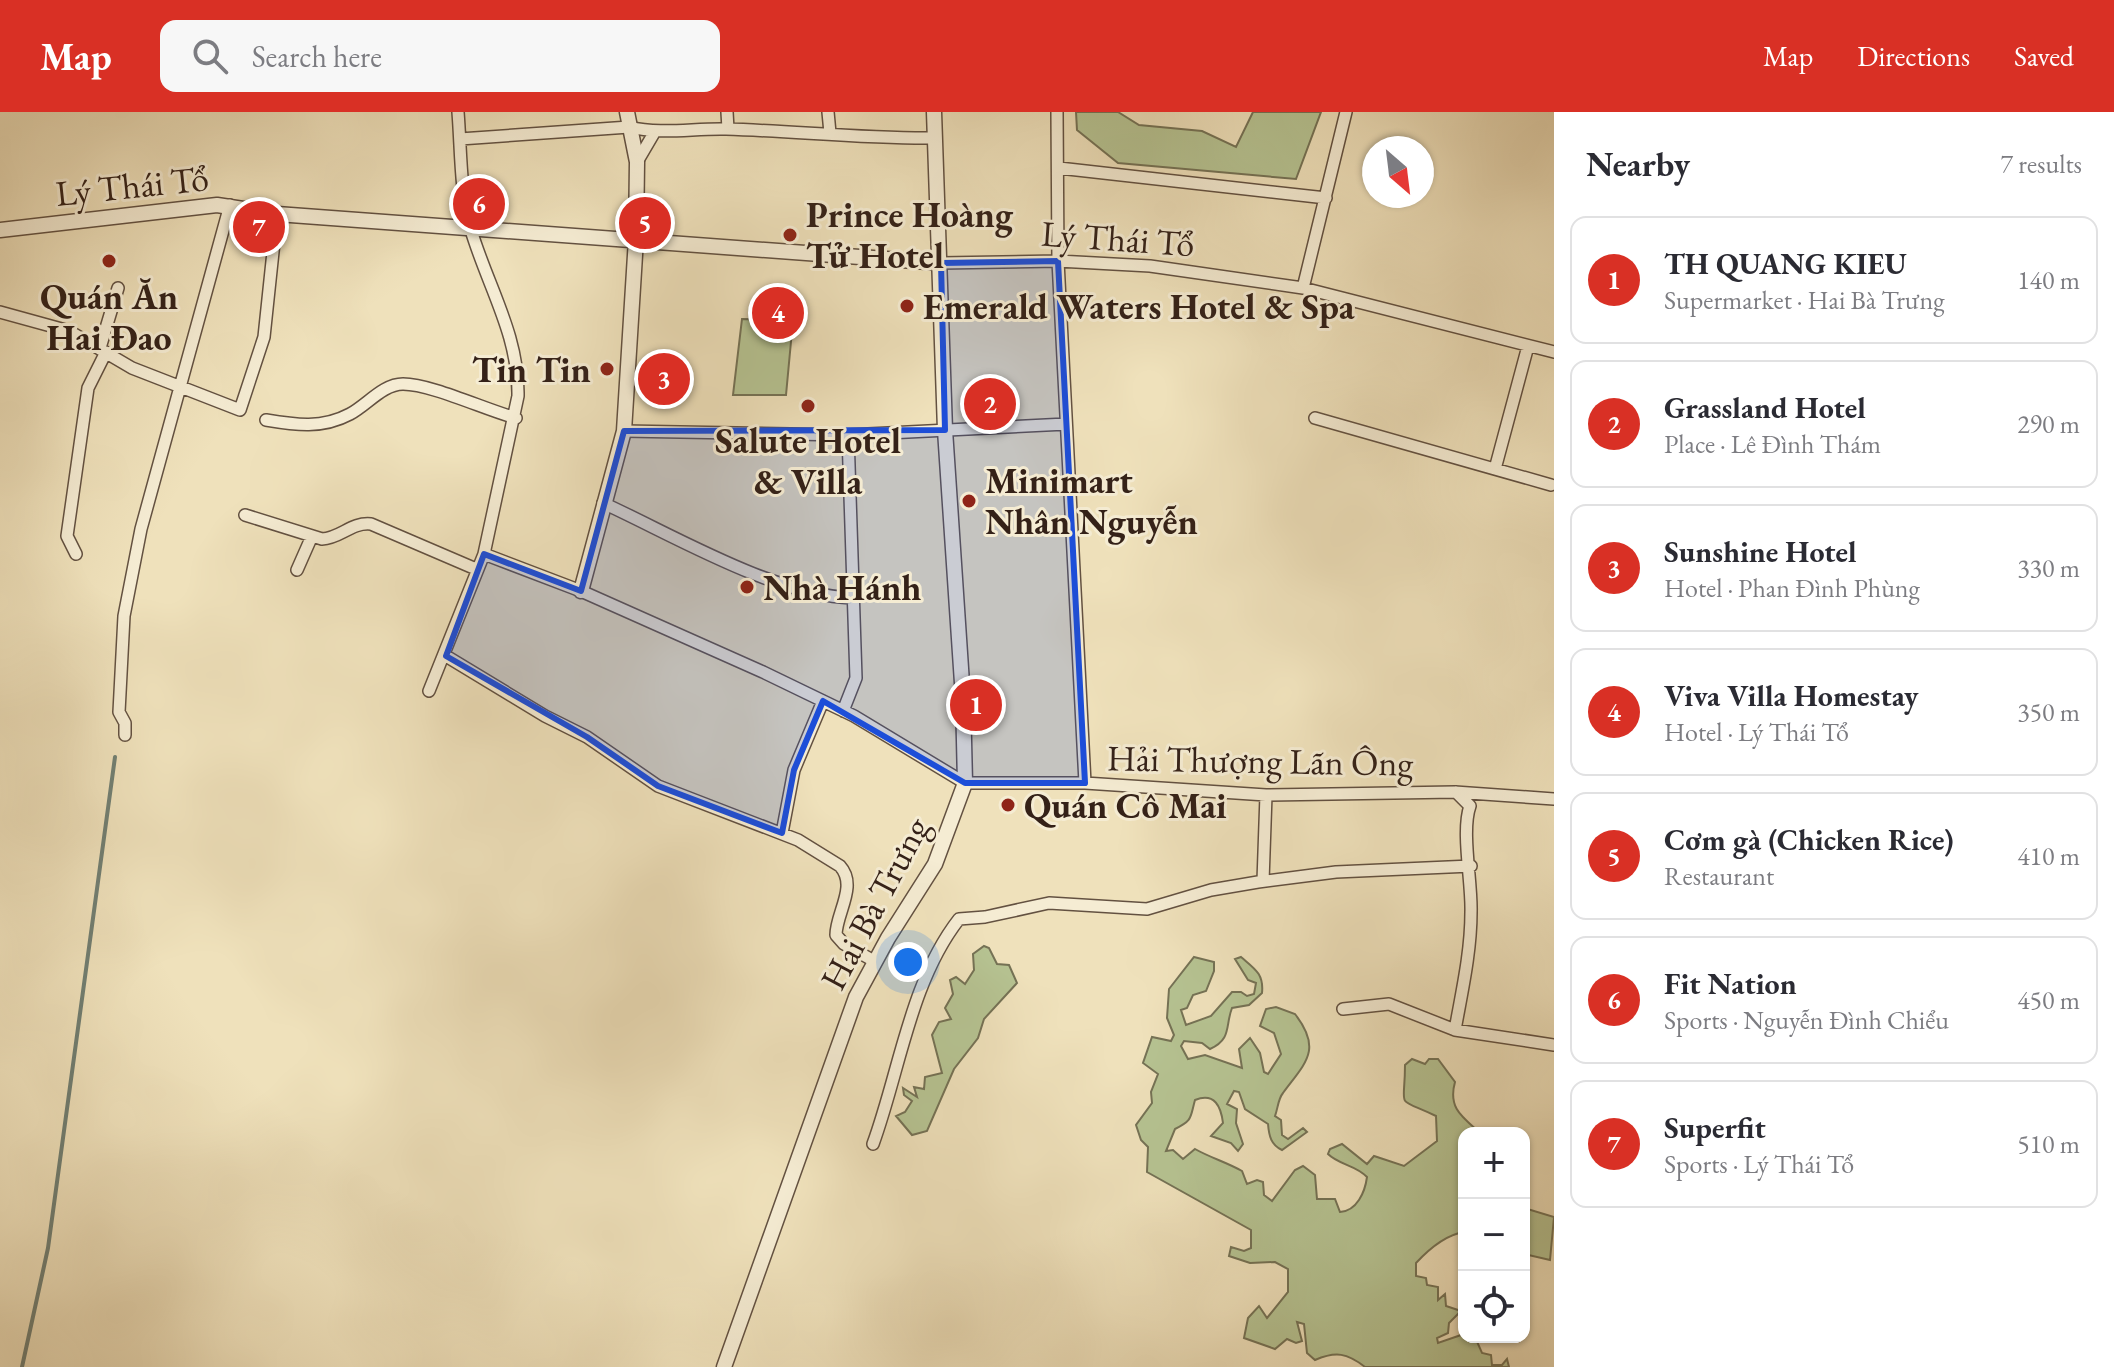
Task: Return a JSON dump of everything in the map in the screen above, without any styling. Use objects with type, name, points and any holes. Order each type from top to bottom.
[{"type":"street","points":[[429,691],[446,656],[484,554],[516,418],[519,372],[510,330],[471,229],[458,112]]},
{"type":"street","points":[[727,112],[728,129]]},
{"type":"street","points":[[828,112],[830,133]]},
{"type":"street","name":"Hai Bà Trưng","points":[[724,1367],[856,997],[874,961],[935,864],[965,783],[963,698],[945,430],[934,112]]},
{"type":"street","points":[[1057,112],[1058,261],[1085,783]]},
{"type":"street","points":[[1303,288],[1346,112]]},
{"type":"street","points":[[460,139],[628,120],[654,133],[728,129],[830,133],[868,139],[935,138]]},
{"type":"street","points":[[581,591],[624,431],[636,239],[637,162],[628,120]]},
{"type":"street","points":[[637,162],[654,133]]},
{"type":"street","points":[[1059,168],[1326,198]]},
{"type":"street","points":[[125,735],[125,723],[119,712],[124,616],[141,529],[230,205]]},
{"type":"street","name":"Lý Thái Tổ","points":[[0,230],[230,205],[277,214],[941,263],[1058,261],[1150,266],[1303,288],[1554,352]]},
{"type":"street","points":[[0,312],[69,331],[132,368],[240,410],[264,337],[277,214]]},
{"type":"street","points":[[76,554],[67,536],[84,410],[118,288]]},
{"type":"street","points":[[1495,469],[1528,346]]},
{"type":"street","points":[[266,420],[308,427],[327,422],[350,414],[401,384],[423,387],[516,418]]},
{"type":"street","points":[[1315,418],[1551,485]]},
{"type":"street","points":[[624,431],[848,435],[1066,424]]},
{"type":"street","points":[[843,711],[856,678],[848,435]]},
{"type":"street","points":[[603,503],[773,581],[826,597],[852,598]]},
{"type":"street","points":[[245,515],[312,536],[331,538],[359,523],[371,524],[476,569]]},
{"type":"street","points":[[297,570],[312,536]]},
{"type":"street","points":[[484,554],[581,591],[823,701],[965,783]]},
{"type":"street","points":[[446,656],[545,716],[587,737],[658,786],[782,833],[845,872],[847,887],[836,935],[844,944],[874,961]]},
{"type":"street","points":[[782,833],[794,770],[823,701]]},
{"type":"street","name":"Hải Thượng Lãn Ông","points":[[965,783],[1085,783],[1266,795],[1455,792],[1554,799]]},
{"type":"street","points":[[1455,792],[1470,806],[1465,818],[1471,866],[1470,929],[1455,1030]]},
{"type":"street","points":[[1263,881],[1266,795]]},
{"type":"street","points":[[873,1144],[917,998],[942,943],[959,919],[985,917],[1049,903],[1147,909],[1211,890],[1263,881],[1336,872],[1471,866]]},
{"type":"street","points":[[1343,1009],[1389,1004],[1455,1030],[1554,1045]]},
{"type":"highlighted area","points":[[1058,261],[1085,783],[965,783],[823,701],[794,770],[782,833],[658,786],[587,737],[446,656],[484,554],[581,591],[624,431],[945,430],[941,263]]},
{"type":"green space","points":[[1076,112],[1118,112],[1139,125],[1202,131],[1236,147],[1253,112],[1321,112],[1296,179],[1118,163],[1077,130]]},
{"type":"green space","points":[[742,319],[793,320],[786,395],[733,395]]},
{"type":"green space","points":[[984,946],[989,948],[997,964],[1009,965],[1017,983],[984,1019],[978,1038],[954,1069],[927,1131],[912,1135],[896,1116],[905,1112],[912,1101],[904,1095],[903,1088],[917,1097],[914,1087],[924,1089],[925,1077],[942,1073],[932,1035],[939,1022],[951,1019],[945,1008],[953,994],[950,980],[956,977],[965,984],[974,970],[973,954]]},
{"type":"green space","points":[[1194,957],[1214,962],[1206,991],[1193,995],[1187,1008],[1181,1010],[1186,1025],[1211,1016],[1232,992],[1247,996],[1254,994],[1256,983],[1248,980],[1235,959],[1241,957],[1258,972],[1262,981],[1262,993],[1249,1005],[1232,1008],[1225,1036],[1217,1045],[1210,1049],[1202,1043],[1184,1041],[1181,1046],[1188,1059],[1205,1055],[1242,1068],[1239,1049],[1250,1038],[1260,1053],[1264,1072],[1268,1074],[1281,1054],[1274,1033],[1260,1026],[1266,1009],[1276,1007],[1295,1014],[1303,1026],[1308,1037],[1308,1056],[1281,1095],[1275,1116],[1281,1120],[1282,1135],[1288,1139],[1303,1128],[1307,1132],[1282,1150],[1278,1148],[1271,1140],[1268,1124],[1245,1109],[1239,1092],[1234,1091],[1227,1104],[1237,1109],[1236,1123],[1243,1144],[1238,1151],[1231,1143],[1211,1136],[1223,1123],[1221,1112],[1216,1102],[1202,1098],[1195,1100],[1190,1118],[1175,1129],[1166,1151],[1173,1150],[1183,1159],[1195,1149],[1230,1165],[1242,1171],[1247,1184],[1257,1180],[1263,1182],[1264,1195],[1272,1201],[1295,1170],[1303,1166],[1315,1175],[1317,1199],[1335,1199],[1340,1212],[1346,1211],[1359,1200],[1367,1177],[1332,1158],[1328,1154],[1330,1149],[1342,1144],[1367,1164],[1374,1156],[1404,1166],[1437,1141],[1436,1116],[1408,1103],[1404,1096],[1405,1065],[1412,1059],[1425,1064],[1429,1059],[1438,1059],[1455,1082],[1455,1105],[1473,1127],[1458,1127],[1458,1234],[1444,1239],[1416,1263],[1416,1276],[1426,1278],[1427,1285],[1438,1287],[1438,1300],[1445,1294],[1446,1306],[1458,1310],[1449,1323],[1448,1333],[1437,1338],[1438,1343],[1458,1336],[1458,1343],[1478,1343],[1482,1353],[1491,1355],[1492,1365],[1502,1365],[1507,1359],[1509,1367],[1365,1367],[1347,1356],[1335,1355],[1315,1360],[1307,1353],[1304,1324],[1297,1322],[1302,1341],[1296,1343],[1287,1339],[1275,1349],[1244,1338],[1248,1318],[1259,1306],[1267,1318],[1288,1292],[1288,1269],[1275,1262],[1250,1263],[1229,1256],[1231,1247],[1244,1251],[1251,1248],[1251,1230],[1147,1172],[1148,1147],[1141,1140],[1136,1125],[1152,1103],[1151,1092],[1158,1074],[1143,1063],[1152,1037],[1171,1041],[1174,1035],[1167,1018],[1169,989]]},
{"type":"green space","points":[[1530,1210],[1554,1217],[1550,1260],[1530,1255]]},
{"type":"waterway","points":[[22,1367],[48,1248],[115,757]]},
{"type":"place","name":"Fit Nation","points":[[479,204]]},
{"type":"place","name":"Cơm gà (Chicken Rice)","points":[[645,223]]},
{"type":"place","name":"Superfit","points":[[259,227]]},
{"type":"place","name":"Prince Hoàng Tử Hotel","points":[[790,235]]},
{"type":"place","name":"Quán Ăn Hai Ðao","points":[[109,261]]},
{"type":"place","name":"Emerald Waters Hotel & Spa","points":[[907,306]]},
{"type":"place","name":"Viva Villa Homestay","points":[[778,313]]},
{"type":"place","name":"Tin Tin","points":[[607,369]]},
{"type":"place","name":"Sunshine Hotel","points":[[664,379]]},
{"type":"place","name":"Grassland Hotel","points":[[990,404]]},
{"type":"place","name":"Salute Hotel & Villa","points":[[808,406]]},
{"type":"place","name":"Minimart Nhân Nguyễn","points":[[969,501]]},
{"type":"place","name":"Nhà Hánh","points":[[747,587]]},
{"type":"place","name":"TH QUANG KIEU","points":[[976,705]]},
{"type":"place","name":"Quán Cô Mai","points":[[1008,805]]}]
